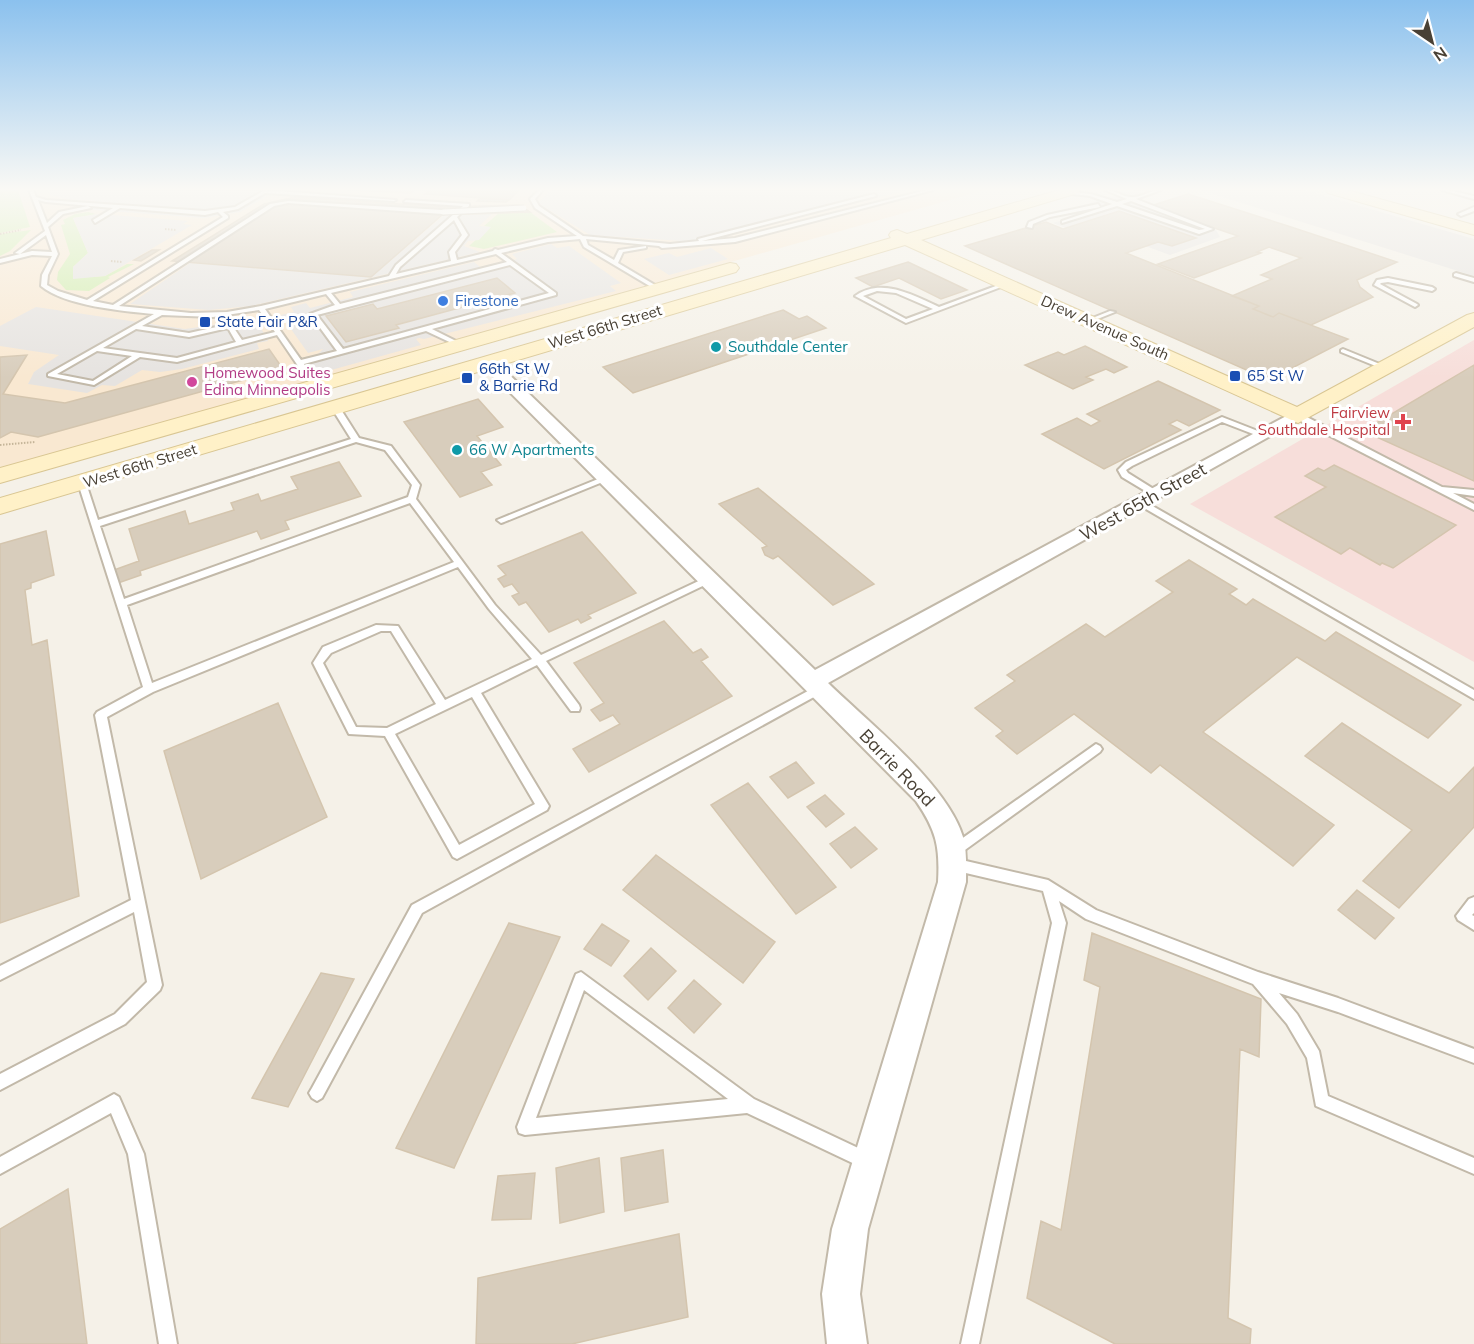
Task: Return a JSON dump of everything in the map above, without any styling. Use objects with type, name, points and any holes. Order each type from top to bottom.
[{"type":"main road","name":"West 66th Street","points":[[0,506],[711,297],[828,253]]},
{"type":"main road","name":"Drew Avenue South","points":[[943,253],[1006,284],[1299,416]]},
{"type":"main road","name":"West 66th Street","points":[[0,476],[752,262]]},
{"type":"main road","points":[[658,289],[711,297]]},
{"type":"main road","name":"West 65th Street","points":[[1299,416],[1474,319]]},
{"type":"main road","points":[[488,362],[486,354],[500,341],[543,321]]},
{"type":"main road","points":[[0,464],[107,445]]},
{"type":"street","name":"Barrie Road","points":[[488,362],[925,793],[945,820],[954,858],[951,882],[850,1229],[841,1294],[846,1344]]},
{"type":"street","name":"West 65th Street","points":[[815,685],[1299,416]]},
{"type":"lane","points":[[10,258],[17,253]]},
{"type":"lane","points":[[0,261],[32,253],[55,254],[52,263],[45,270],[44,286],[61,297],[115,306],[206,315],[261,308],[488,253]]},
{"type":"lane","points":[[88,302],[168,253]]},
{"type":"lane","points":[[115,306],[198,253]]},
{"type":"lane","points":[[391,277],[398,266],[413,253]]},
{"type":"lane","points":[[452,253],[454,261]]},
{"type":"lane","points":[[300,363],[554,294],[497,253]]},
{"type":"lane","points":[[599,253],[658,289]]},
{"type":"lane","points":[[616,262],[618,254],[621,253]]},
{"type":"lane","points":[[342,352],[313,314],[511,263]]},
{"type":"lane","points":[[1456,275],[1474,280]]},
{"type":"lane","points":[[1415,305],[1382,290],[1377,285],[1379,281],[1388,280],[1432,289]]},
{"type":"lane","points":[[937,308],[900,291],[866,292],[858,296],[906,321],[1006,284]]},
{"type":"lane","points":[[327,292],[339,306]]},
{"type":"lane","points":[[261,308],[316,386]]},
{"type":"lane","points":[[138,355],[94,383],[50,375],[162,311]]},
{"type":"lane","points":[[1089,321],[1112,312]]},
{"type":"lane","points":[[134,327],[189,335],[230,326],[240,344]]},
{"type":"lane","points":[[425,328],[460,345]]},
{"type":"lane","points":[[95,349],[177,360],[278,333]]},
{"type":"lane","points":[[1343,351],[1385,368]]},
{"type":"lane","points":[[335,407],[356,440]]},
{"type":"lane","points":[[1299,416],[1474,507]]},
{"type":"lane","points":[[1264,435],[1222,419],[1129,464],[1122,470],[1149,499],[1474,695]]},
{"type":"lane","points":[[96,524],[356,440],[388,448],[416,485],[412,499]]},
{"type":"lane","points":[[501,520],[606,479]]},
{"type":"lane","points":[[82,483],[149,689]]},
{"type":"lane","points":[[1436,488],[1474,493]]},
{"type":"lane","points":[[412,499],[492,607],[539,660],[575,708]]},
{"type":"lane","points":[[120,604],[412,499]]},
{"type":"lane","points":[[0,1082],[120,1019],[155,985],[101,715],[149,689],[459,563]]},
{"type":"lane","points":[[443,706],[394,628],[380,627],[327,650],[318,663],[353,731],[388,732],[475,692],[708,579]]},
{"type":"lane","points":[[317,1093],[417,909],[815,685]]},
{"type":"lane","points":[[388,732],[457,853],[543,806],[475,692]]},
{"type":"lane","points":[[954,858],[1096,749]]},
{"type":"lane","points":[[954,858],[1048,886],[1090,915],[1258,979],[1338,1005],[1474,1056]]},
{"type":"lane","points":[[970,1344],[1059,923],[1048,886]]},
{"type":"lane","points":[[0,973],[139,903]]},
{"type":"lane","points":[[1474,903],[1463,916],[1474,924]]},
{"type":"lane","points":[[748,1105],[525,1127],[581,979],[748,1105],[870,1162]]},
{"type":"lane","points":[[1258,979],[1292,1018],[1314,1056],[1321,1101],[1474,1166]]},
{"type":"lane","points":[[0,1166],[114,1102],[136,1154],[168,1344]]},
{"type":"path","points":[[0,445],[33,442],[40,444]]},
{"type":"shaded area","points":[[0,253],[764,253],[0,469]]},
{"type":"shaded area","points":[[88,253],[145,253],[105,276],[73,279],[73,267]]},
{"type":"shaded area","points":[[400,253],[477,253],[251,306],[209,310],[130,304],[190,263],[371,277]]},
{"type":"shaded area","points":[[578,253],[621,283],[610,286],[616,291],[424,339],[419,338],[416,339],[421,345],[317,374],[305,357],[316,356],[323,349],[308,353],[281,315],[294,312],[291,307],[306,303],[310,308],[353,297],[350,292],[474,262],[480,267],[517,259],[512,254]]},
{"type":"shaded area","points":[[669,253],[677,257],[693,253],[718,253],[728,259],[669,275],[644,259]]},
{"type":"shaded area","points":[[1400,253],[1474,253],[1474,276]]},
{"type":"shaded area","points":[[36,307],[185,329],[256,319],[268,341],[257,343],[259,349],[182,369],[160,372],[142,370],[115,386],[102,385],[87,393],[28,384],[34,372],[59,355],[0,346],[0,326]]},
{"type":"shaded area","name":"Fairview Southdale Hospital","points":[[1474,340],[1474,662],[1190,504]]},
{"type":"green space","points":[[88,253],[73,267],[73,278],[105,276],[127,264],[134,264],[108,277],[110,278],[89,291],[66,290],[57,280],[58,272],[70,254]]},
{"type":"building","points":[[147,253],[155,253],[141,261],[134,260]]},
{"type":"building","points":[[185,253],[399,253],[371,277],[172,261]]},
{"type":"building","points":[[980,253],[1127,253],[1259,306],[1253,309],[1273,317],[1279,313],[1348,339],[1269,380]]},
{"type":"building","points":[[1190,253],[1261,253],[1194,278],[1158,264]]},
{"type":"building","points":[[1286,253],[1369,253],[1397,262],[1357,280],[1360,287],[1373,297],[1311,325],[1279,313],[1273,317],[1253,309],[1259,306],[1232,296],[1272,279],[1261,275],[1301,258]]},
{"type":"building","points":[[908,262],[967,290],[941,299],[899,278],[873,287],[856,278]]},
{"type":"building","points":[[497,278],[515,293],[396,325],[399,328],[346,342],[326,316],[373,304],[377,309]]},
{"type":"building","name":"Southdale Center","points":[[783,310],[799,319],[807,316],[826,328],[633,393],[603,367]]},
{"type":"building","points":[[1085,346],[1127,367],[1114,373],[1106,369],[1086,377],[1093,380],[1073,389],[1025,365],[1058,352],[1064,355]]},
{"type":"building","name":"Homewood Suites Edina Minneapolis","points":[[269,349],[283,369],[38,437],[11,432],[0,438],[0,357],[27,355],[3,394],[65,403]]},
{"type":"building","points":[[1474,365],[1474,481],[1363,431]]},
{"type":"building","points":[[1158,381],[1220,410],[1189,426],[1177,420],[1169,424],[1181,430],[1104,469],[1042,434],[1077,418],[1091,426],[1100,421],[1087,414]]},
{"type":"building","name":"66 W Apartments","points":[[478,399],[503,427],[477,436],[501,465],[481,472],[492,485],[460,497],[404,422]]},
{"type":"building","points":[[339,462],[361,496],[285,521],[289,529],[261,539],[257,531],[140,571],[141,575],[118,583],[114,570],[139,561],[129,529],[185,511],[189,524],[234,510],[231,503],[258,494],[261,501],[298,489],[291,477]]},
{"type":"building","points":[[1334,465],[1456,525],[1393,568],[1382,563],[1380,565],[1350,548],[1341,554],[1275,517],[1326,487],[1305,476],[1318,468],[1324,471]]},
{"type":"building","points":[[758,488],[874,584],[833,605],[778,556],[773,559],[765,555],[762,548],[767,546],[719,504]]},
{"type":"building","points":[[46,531],[54,575],[31,583],[31,588],[25,590],[32,645],[47,640],[79,896],[0,923],[0,544]]},
{"type":"building","points":[[582,532],[636,593],[588,615],[591,618],[581,623],[578,619],[549,632],[526,602],[519,605],[512,596],[519,593],[512,584],[504,587],[498,579],[506,575],[498,566]]},
{"type":"building","points":[[1189,560],[1237,589],[1229,594],[1246,605],[1253,599],[1325,641],[1336,632],[1461,705],[1428,738],[1297,657],[1203,732],[1334,825],[1293,866],[1160,765],[1151,773],[1074,714],[1017,754],[996,736],[1003,731],[975,708],[1015,681],[1007,675],[1086,624],[1105,637],[1173,592],[1156,581]]},
{"type":"building","points":[[664,621],[693,653],[701,649],[708,657],[701,661],[732,696],[589,772],[573,749],[620,724],[613,715],[600,721],[591,710],[604,703],[574,663]]},
{"type":"building","points":[[278,703],[327,817],[201,879],[164,751]]},
{"type":"building","points":[[1342,723],[1449,793],[1474,767],[1474,827],[1399,908],[1363,881],[1412,830],[1305,756]]},
{"type":"building","points":[[796,762],[814,783],[788,798],[770,777]]},
{"type":"building","points":[[748,783],[836,887],[796,914],[711,805]]},
{"type":"building","points":[[825,795],[844,814],[826,827],[807,807]]},
{"type":"building","points":[[855,827],[877,849],[851,868],[830,844]]},
{"type":"building","points":[[656,855],[775,942],[743,983],[623,890]]},
{"type":"building","points":[[1357,890],[1394,918],[1375,939],[1338,910]]},
{"type":"building","points":[[509,923],[560,937],[454,1168],[396,1148]]},
{"type":"building","points":[[602,924],[629,941],[611,966],[584,949]]},
{"type":"building","points":[[1092,933],[1261,999],[1259,1057],[1240,1049],[1228,1318],[1251,1329],[1250,1344],[1115,1344],[1027,1298],[1041,1221],[1061,1230],[1100,987],[1084,980]]},
{"type":"building","points":[[651,948],[676,971],[648,1000],[624,976]]},
{"type":"building","points":[[321,973],[354,979],[288,1107],[252,1098]]},
{"type":"building","points":[[694,980],[721,1004],[694,1033],[668,1008]]},
{"type":"building","points":[[663,1150],[668,1202],[625,1211],[621,1158]]},
{"type":"building","points":[[599,1158],[604,1212],[560,1223],[556,1168]]},
{"type":"building","points":[[535,1173],[531,1219],[492,1220],[498,1176]]},
{"type":"building","points":[[68,1189],[87,1344],[0,1344],[0,1229]]},
{"type":"building","points":[[679,1234],[688,1317],[572,1344],[476,1344],[478,1278]]},
{"type":"place","name":"Firestone","points":[[443,301]]},
{"type":"place","name":"State Fair P&R","points":[[205,322]]},
{"type":"place","name":"Southdale Center","points":[[716,347]]},
{"type":"place","name":"65 St W","points":[[1235,376]]},
{"type":"place","name":"66th St W & Barrie Rd","points":[[467,378]]},
{"type":"place","name":"Homewood Suites Edina Minneapolis","points":[[192,382]]},
{"type":"place","name":"Fairview Southdale Hospital","points":[[1403,422]]},
{"type":"place","name":"66 W Apartments","points":[[457,450]]}]
